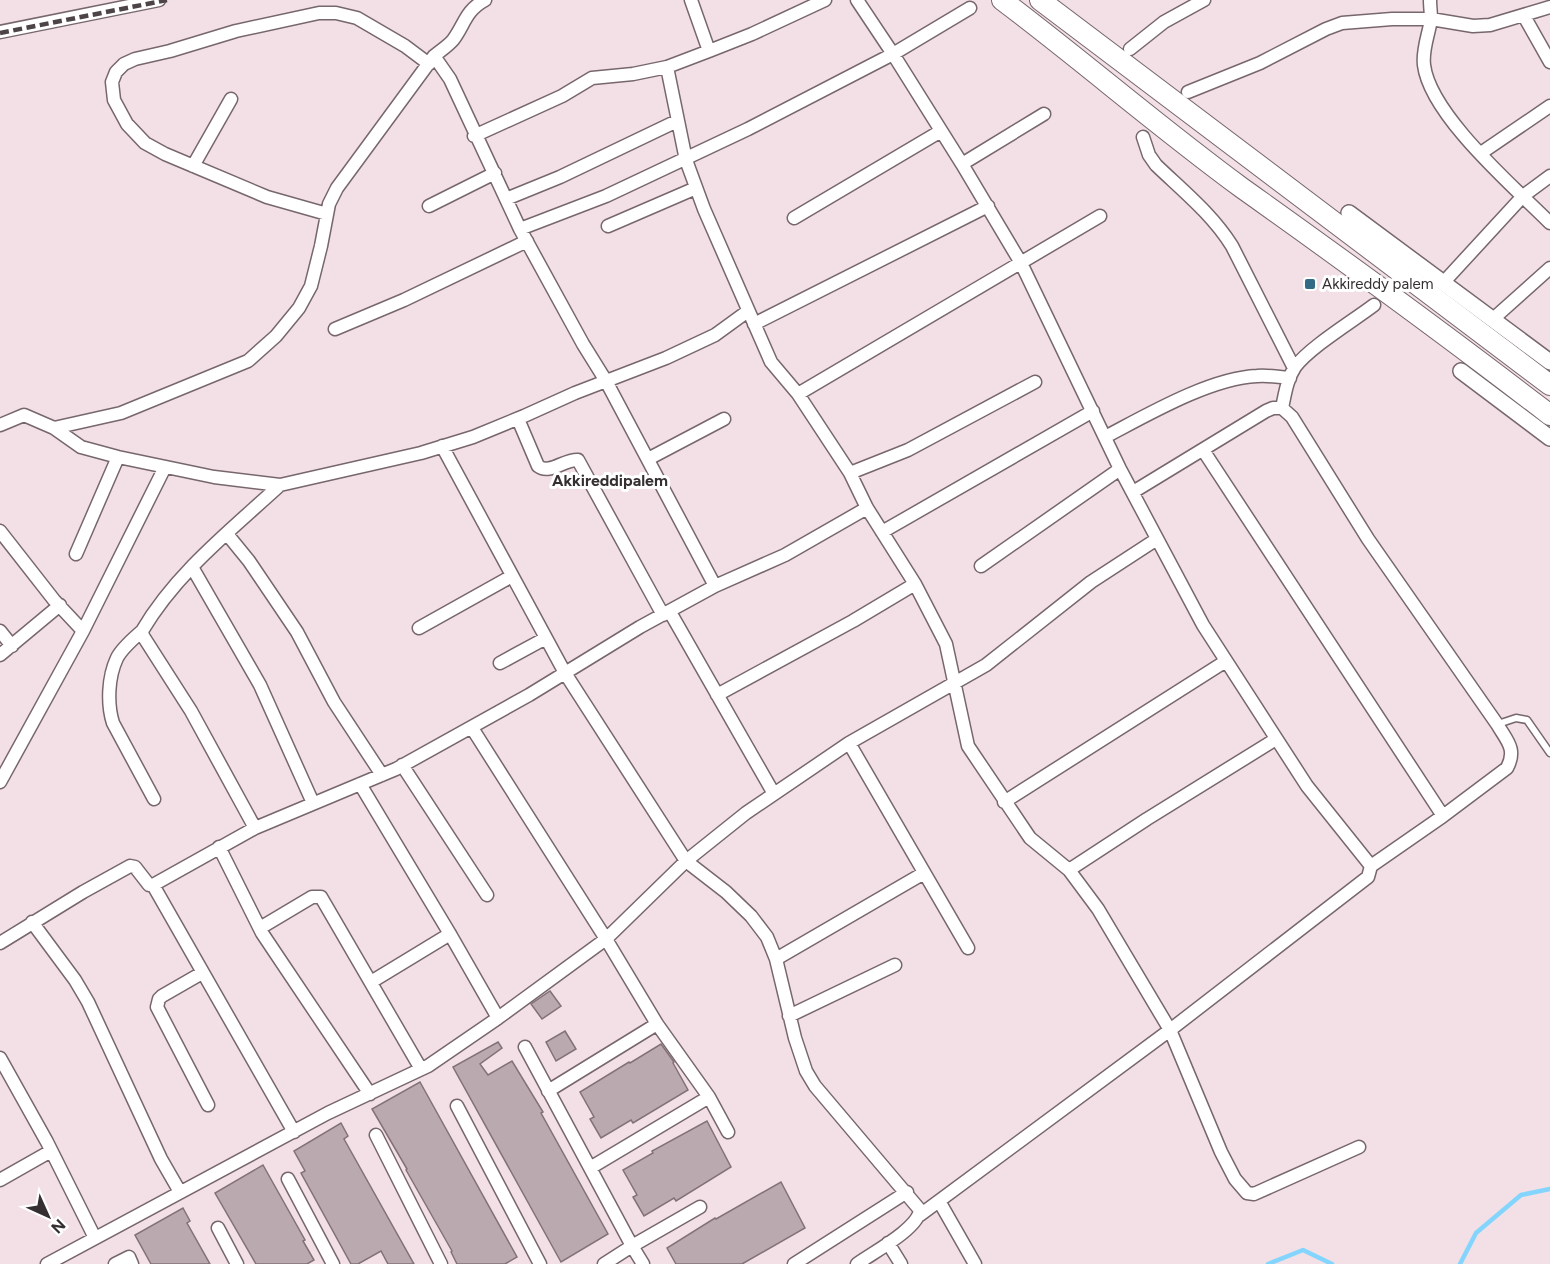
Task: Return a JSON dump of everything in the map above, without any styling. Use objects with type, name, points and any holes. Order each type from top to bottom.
[{"type":"main road","points":[[1002,0],[1242,188],[1461,347],[1550,415]]},
{"type":"main road","points":[[1040,0],[1550,385]]},
{"type":"street","points":[[0,32],[159,0]]},
{"type":"street","points":[[54,428],[121,413],[248,361],[276,336],[300,308],[311,286],[329,204],[337,188],[432,60],[452,41],[474,6],[485,0]]},
{"type":"street","points":[[691,0],[709,51]]},
{"type":"street","points":[[474,136],[562,96],[592,78],[633,74],[667,67],[762,30],[825,0]]},
{"type":"street","points":[[857,0],[962,164],[1021,263],[1120,469],[1203,625],[1307,786],[1371,866]]},
{"type":"street","points":[[1130,49],[1188,3],[1204,0]]},
{"type":"street","points":[[1430,0],[1431,19],[1424,64],[1436,98],[1481,153],[1550,222]]},
{"type":"street","points":[[1188,92],[1252,66],[1342,23],[1431,19],[1473,26],[1490,26],[1550,7]]},
{"type":"street","points":[[520,229],[606,196],[686,160],[893,54],[970,8]]},
{"type":"street","points":[[327,214],[267,197],[145,143],[127,124],[114,100],[112,82],[116,72],[124,64],[135,59],[236,31],[319,13],[336,13],[357,18],[432,60],[450,80],[474,136],[495,173],[520,229],[606,381],[715,586]]},
{"type":"street","points":[[1524,16],[1550,62]]},
{"type":"street","points":[[667,67],[686,160],[771,362],[798,394],[850,473],[867,508],[915,584],[946,644],[968,746],[1030,838],[1069,870],[1098,909],[1170,1030],[1221,1152],[1235,1179],[1247,1193],[1254,1194],[1359,1147]]},
{"type":"street","points":[[193,166],[231,99]]},
{"type":"street","points":[[1481,153],[1550,106]]},
{"type":"street","points":[[962,164],[1044,114]]},
{"type":"street","points":[[506,199],[560,177],[677,121]]},
{"type":"street","points":[[794,218],[941,131]]},
{"type":"street","points":[[1143,137],[1149,155],[1156,165],[1212,217],[1222,230],[1232,246],[1292,373]]},
{"type":"street","points":[[429,206],[495,173]]},
{"type":"street","points":[[1443,283],[1522,196],[1550,176]]},
{"type":"street","points":[[608,226],[696,188]]},
{"type":"street","points":[[754,324],[988,206]]},
{"type":"street","points":[[1350,213],[1550,362]]},
{"type":"street","points":[[798,394],[1100,216]]},
{"type":"street","points":[[334,329],[404,300],[527,241]]},
{"type":"street","points":[[1492,319],[1550,268]]},
{"type":"street","points":[[1282,408],[1292,373],[1305,356],[1374,305]]},
{"type":"street","points":[[0,425],[24,415],[54,428],[81,447],[214,477],[280,485],[421,453],[473,437],[666,358],[715,335],[748,311]]},
{"type":"street","points":[[1461,371],[1550,438]]},
{"type":"street","points":[[1105,437],[1173,402],[1234,379],[1292,373]]},
{"type":"street","points":[[850,473],[908,450],[1035,382]]},
{"type":"street","points":[[857,1264],[1170,1030],[1368,877],[1371,866],[1507,768],[1512,758],[1511,747],[1497,724],[1368,539],[1292,417],[1282,408],[1266,411],[1132,492]]},
{"type":"street","points":[[882,532],[1093,411]]},
{"type":"street","points":[[518,419],[541,469],[546,470],[572,460],[578,460],[582,465],[774,794]]},
{"type":"street","points":[[648,459],[724,419]]},
{"type":"street","points":[[442,446],[565,673],[686,861],[726,892],[751,916],[767,938],[776,958],[789,1017],[806,1071],[814,1086],[917,1204],[920,1215]]},
{"type":"street","points":[[1203,450],[1443,816]]},
{"type":"street","points":[[76,554],[118,457]]},
{"type":"street","points":[[0,782],[83,631],[165,467]]},
{"type":"street","points":[[981,566],[1120,469]]},
{"type":"street","points":[[154,799],[113,723],[110,713],[110,691],[117,657],[142,631],[148,619],[192,567],[280,485]]},
{"type":"street","points":[[153,885],[255,828],[402,765],[472,728],[715,586],[785,555],[867,508]]},
{"type":"street","points":[[0,531],[83,631]]},
{"type":"street","points":[[227,534],[249,561],[297,632],[334,702],[381,775]]},
{"type":"street","points":[[47,1264],[294,1132],[421,1070],[498,1018],[606,939],[686,861],[746,813],[849,743],[997,657],[1091,582],[1157,539]]},
{"type":"street","points":[[192,567],[260,685],[313,803]]},
{"type":"street","points":[[419,628],[512,576]]},
{"type":"street","points":[[717,695],[915,584]]},
{"type":"street","points":[[0,655],[60,605]]},
{"type":"street","points":[[0,631],[12,646]]},
{"type":"street","points":[[142,631],[191,711],[255,828]]},
{"type":"street","points":[[500,663],[546,638]]},
{"type":"street","points":[[1004,802],[1226,661]]},
{"type":"street","points":[[472,728],[606,939],[657,1024],[709,1097],[728,1132]]},
{"type":"street","points":[[1069,870],[1276,739]]},
{"type":"street","points":[[849,743],[968,948]]},
{"type":"street","points":[[402,765],[487,895]]},
{"type":"street","points":[[360,784],[498,1018]]},
{"type":"street","points":[[219,847],[260,928],[370,1094]]},
{"type":"street","points":[[0,943],[130,866],[135,867],[149,885],[153,885],[294,1132]]},
{"type":"street","points":[[776,958],[924,873]]},
{"type":"street","points":[[260,928],[312,897],[321,897],[421,1070]]},
{"type":"street","points":[[32,922],[75,980],[88,1002],[161,1158],[180,1192]]},
{"type":"street","points":[[371,982],[450,934]]},
{"type":"street","points":[[789,1017],[895,965]]},
{"type":"street","points":[[202,973],[162,996],[157,1007],[208,1105]]},
{"type":"street","points":[[548,1091],[657,1024]]},
{"type":"street","points":[[525,1047],[643,1264]]},
{"type":"street","points":[[0,1058],[95,1238]]},
{"type":"street","points":[[590,1168],[709,1097]]},
{"type":"street","points":[[457,1106],[540,1264]]},
{"type":"street","points":[[376,1135],[441,1264]]},
{"type":"street","points":[[0,1180],[51,1151]]},
{"type":"street","points":[[288,1179],[333,1264]]},
{"type":"street","points":[[794,1264],[906,1192]]},
{"type":"street","points":[[939,1201],[975,1264]]},
{"type":"street","points":[[604,1264],[700,1208]]},
{"type":"street","points":[[218,1228],[237,1264]]},
{"type":"street","points":[[888,1243],[901,1264]]},
{"type":"street","points":[[115,1264],[129,1257],[132,1264]]},
{"type":"lane","points":[[1497,724],[1516,718],[1527,720],[1550,753]]},
{"type":"building","points":[[550,991],[561,1006],[542,1019],[531,1004]]},
{"type":"building","points":[[565,1031],[576,1049],[556,1061],[546,1042]]},
{"type":"building","points":[[498,1042],[502,1048],[480,1064],[488,1075],[512,1061],[543,1112],[541,1113],[608,1234],[561,1262],[453,1067]]},
{"type":"building","points":[[661,1044],[674,1062],[688,1090],[633,1123],[631,1120],[601,1138],[590,1119],[594,1117],[580,1092]]},
{"type":"building","points":[[420,1082],[517,1257],[505,1264],[457,1264],[452,1251],[372,1109]]},
{"type":"building","points":[[707,1121],[731,1167],[676,1201],[674,1198],[644,1216],[633,1197],[637,1195],[623,1170]]},
{"type":"building","points":[[341,1123],[348,1136],[344,1139],[414,1264],[388,1264],[381,1251],[358,1264],[351,1264],[301,1173],[305,1171],[294,1151]]},
{"type":"building","points":[[263,1165],[314,1260],[307,1264],[256,1264],[215,1193]]},
{"type":"building","points":[[781,1182],[805,1228],[742,1264],[676,1264],[667,1248],[715,1218]]},
{"type":"building","points":[[183,1208],[190,1221],[187,1223],[210,1264],[151,1264],[135,1235]]},
{"type":"waterway","points":[[1460,1264],[1476,1233],[1521,1195],[1550,1189]]},
{"type":"waterway","points":[[1268,1264],[1303,1250],[1332,1264]]},
{"type":"railway","points":[[0,33],[167,0]]},
{"type":"place","name":"Akkireddy palem","points":[[1310,284]]},
{"type":"district","name":"Akkireddipalem","points":[[610,480]]}]
